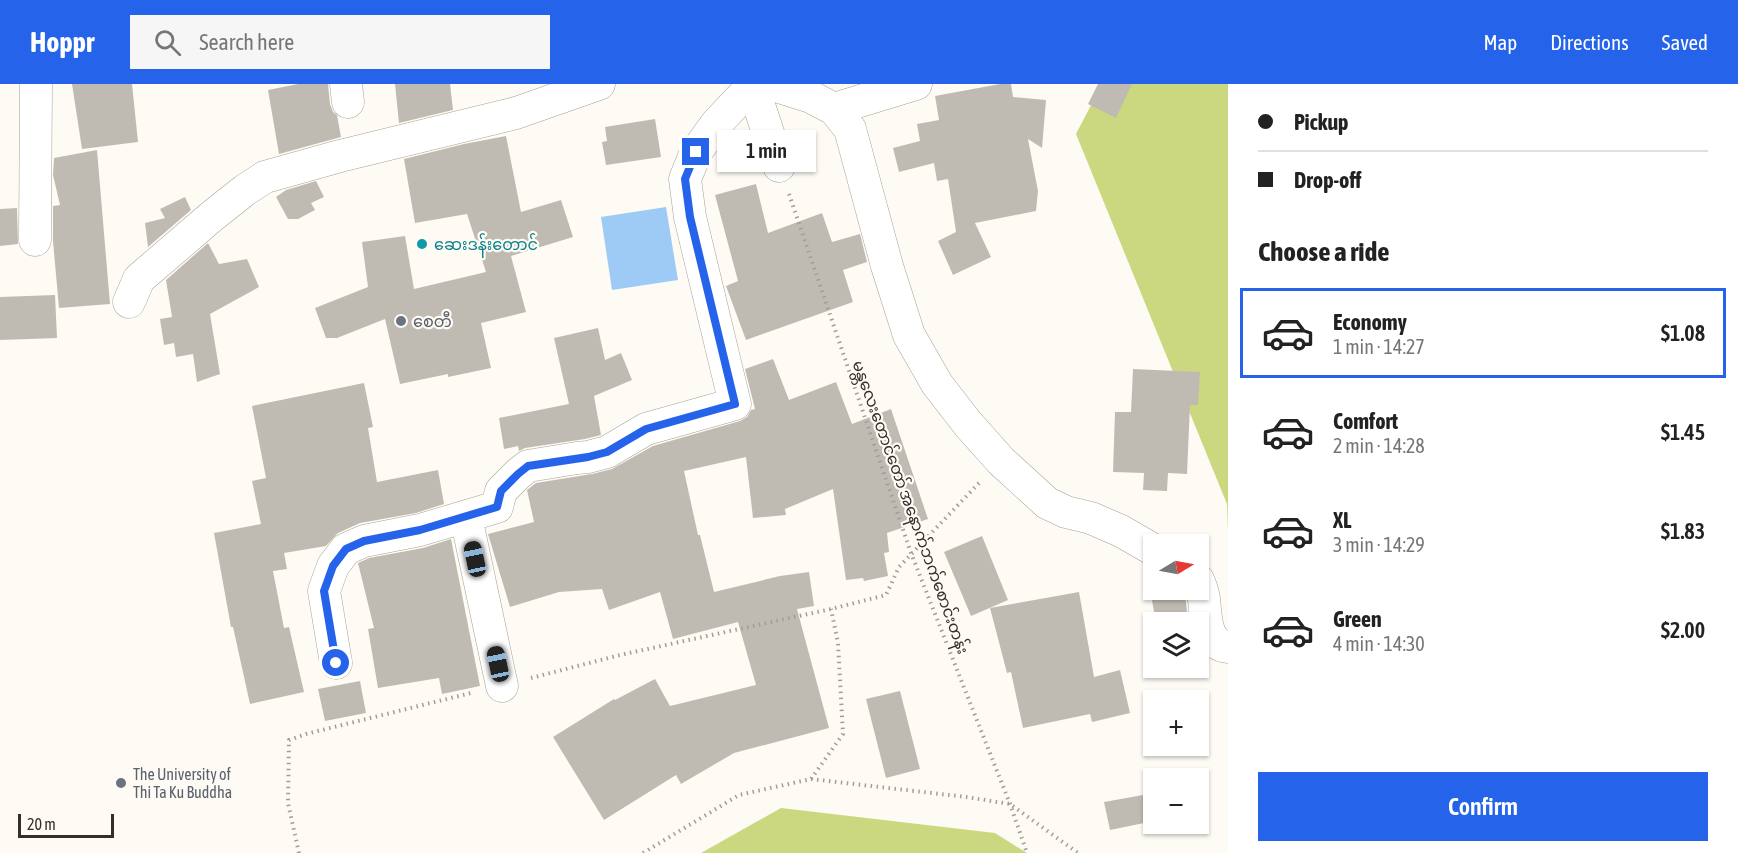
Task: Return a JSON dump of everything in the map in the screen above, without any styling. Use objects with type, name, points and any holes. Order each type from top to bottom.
[{"type":"street","points":[[35,240],[36,84]]},
{"type":"street","points":[[129,302],[139,279],[245,190],[265,177],[340,156],[516,113],[599,84]]},
{"type":"street","points":[[834,109],[916,84]]},
{"type":"street","points":[[752,85],[779,166]]},
{"type":"street","points":[[336,663],[324,591],[333,566],[346,549],[364,541],[420,530],[497,507],[501,491],[528,466],[607,452],[646,429],[735,404],[690,217],[685,179],[696,152],[717,123],[752,85],[773,85],[811,97],[834,109],[850,129],[887,266],[909,336],[937,384],[968,424],[1001,461],[1047,503],[1066,512],[1101,522],[1143,544]]},
{"type":"street","points":[[466,517],[502,686]]},
{"type":"street","points":[[1204,600],[1207,625],[1211,637],[1222,647],[1228,647]]},
{"type":"path","name":"မန္တလေးတောင်တော် အနောက်ဘက်စောင်းတန်း","points":[[779,166],[911,553],[1010,804],[1027,853]]},
{"type":"path","points":[[299,853],[288,804],[289,740],[620,655],[886,595],[899,567],[911,553],[1001,461]]},
{"type":"path","points":[[811,778],[843,734],[838,643],[831,609]]},
{"type":"path","points":[[643,853],[739,795],[811,778],[1010,804],[1078,853]]},
{"type":"green space","points":[[1102,84],[1228,84],[1228,532],[1227,504],[1076,134]]},
{"type":"green space","points":[[781,808],[995,833],[1027,853],[701,853]]},
{"type":"water","points":[[666,207],[678,280],[612,290],[601,217]]},
{"type":"building","points":[[72,84],[132,84],[138,142],[82,149]]},
{"type":"building","points":[[298,84],[328,84],[330,104],[337,115],[341,137],[279,154],[268,90]]},
{"type":"building","points":[[395,84],[450,84],[453,110],[399,123]]},
{"type":"building","points":[[1011,84],[1013,97],[1046,100],[1042,148],[1028,139],[1038,191],[1036,211],[975,223],[991,257],[953,275],[938,241],[956,232],[948,179],[937,181],[934,163],[899,172],[893,148],[920,141],[917,124],[939,120],[935,96]]},
{"type":"building","points":[[1098,84],[1132,84],[1116,118],[1088,104]]},
{"type":"building","points":[[655,119],[661,157],[606,165],[602,142],[607,141],[605,127]]},
{"type":"building","points":[[506,136],[521,212],[561,200],[573,237],[511,256],[526,312],[481,323],[491,368],[400,384],[385,319],[337,338],[326,338],[315,308],[368,287],[362,242],[405,236],[414,289],[486,272],[467,214],[415,223],[404,159]]},
{"type":"building","points":[[97,150],[110,304],[59,308],[53,241],[53,206],[60,205],[53,175],[54,158]]},
{"type":"building","points":[[316,181],[324,197],[311,203],[315,210],[298,219],[288,219],[276,197],[286,190]]},
{"type":"building","points":[[756,184],[768,233],[822,213],[832,242],[860,234],[867,262],[843,270],[853,302],[746,340],[726,286],[738,281],[715,195]]},
{"type":"building","points":[[185,197],[191,210],[148,247],[145,223],[165,218],[160,209]]},
{"type":"building","points":[[17,208],[18,244],[0,246],[0,209]]},
{"type":"building","points":[[208,243],[219,264],[247,259],[259,287],[210,314],[220,374],[197,382],[193,354],[176,357],[174,343],[164,345],[160,319],[172,317],[166,280]]},
{"type":"building","points":[[55,295],[57,338],[0,340],[0,297]]},
{"type":"building","points":[[598,328],[605,360],[621,353],[632,380],[594,396],[601,435],[519,451],[518,446],[504,449],[499,418],[569,404],[554,338]]},
{"type":"building","points":[[773,359],[789,400],[836,382],[852,424],[891,409],[928,519],[887,533],[889,552],[884,553],[888,576],[864,581],[863,578],[846,580],[833,489],[785,509],[786,515],[753,518],[746,457],[684,471],[698,535],[700,535],[714,592],[780,576],[809,572],[814,606],[797,609],[829,728],[734,753],[681,784],[676,775],[604,820],[553,737],[614,699],[655,679],[670,706],[756,685],[738,622],[673,639],[660,592],[609,610],[602,589],[559,592],[510,607],[488,534],[534,522],[527,490],[536,483],[612,469],[653,446],[747,417],[751,410],[755,409],[745,369]]},
{"type":"building","points":[[1133,369],[1200,372],[1198,405],[1190,405],[1187,474],[1168,473],[1167,491],[1143,490],[1144,473],[1113,472],[1115,412],[1131,412]]},
{"type":"building","points":[[364,383],[373,427],[368,428],[377,482],[438,470],[444,504],[416,513],[360,523],[338,533],[326,546],[284,553],[287,569],[273,571],[284,628],[289,627],[304,692],[250,704],[233,627],[231,627],[214,533],[261,524],[252,481],[266,478],[252,406]]},
{"type":"building","points":[[982,536],[1008,600],[971,616],[944,552]]},
{"type":"building","points":[[451,539],[480,686],[442,694],[439,678],[378,688],[368,629],[374,628],[358,563],[369,558],[423,548]]},
{"type":"building","points":[[1079,592],[1094,677],[1120,670],[1130,713],[1092,722],[1090,714],[1023,728],[1011,672],[1007,673],[990,608]]},
{"type":"building","points":[[1152,600],[1186,600],[1187,612],[1154,612]]},
{"type":"building","points":[[360,681],[366,713],[325,721],[318,689]]},
{"type":"building","points":[[900,691],[920,769],[886,778],[866,699]]},
{"type":"building","points":[[1143,795],[1143,823],[1110,830],[1104,802]]},
{"type":"place","name":"ဆေးဒန်းတောင်","points":[[422,244]]},
{"type":"place","name":"စေတီ","points":[[401,321]]},
{"type":"place","name":"The University of Thi Ta Ku Buddha","points":[[121,783]]},
{"type":"route","points":[[336,663],[324,591],[333,566],[346,549],[364,541],[420,530],[497,507],[501,491],[528,466],[607,452],[646,429],[735,404],[690,217],[685,179],[696,152]]}]
